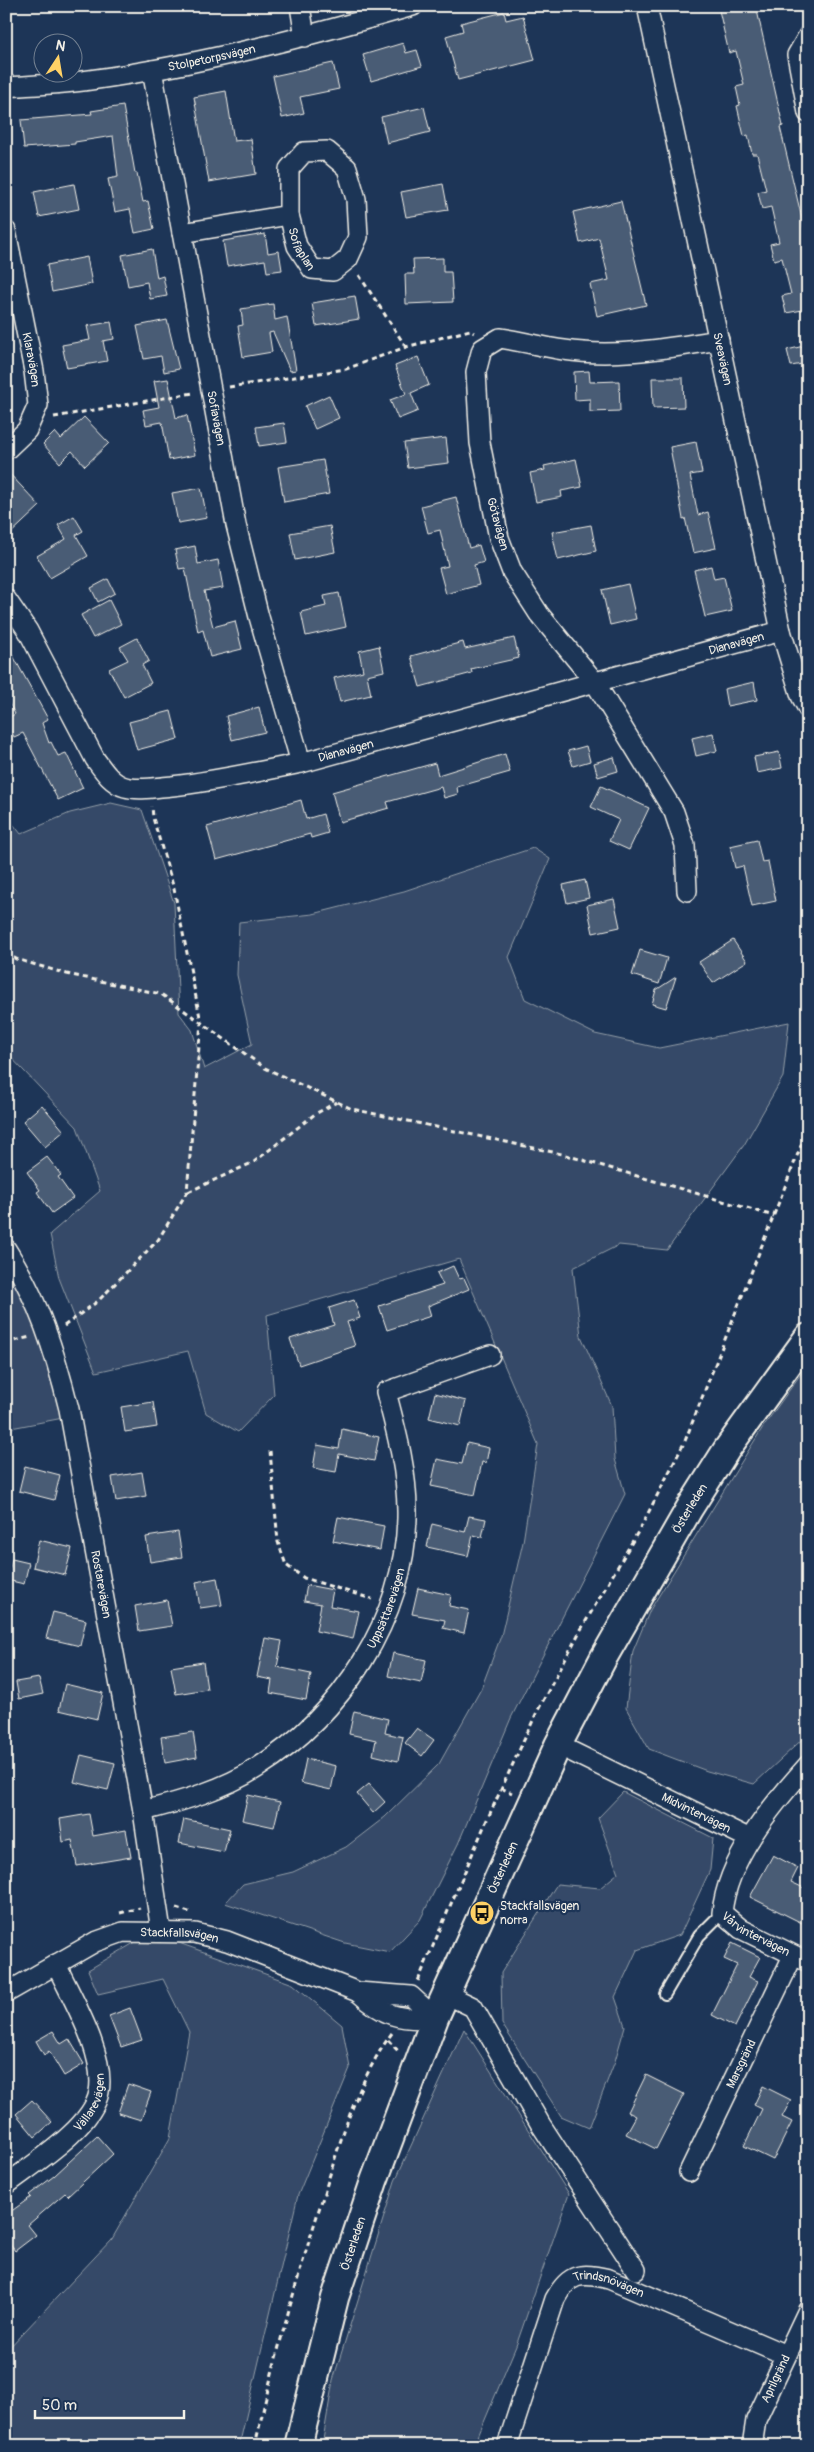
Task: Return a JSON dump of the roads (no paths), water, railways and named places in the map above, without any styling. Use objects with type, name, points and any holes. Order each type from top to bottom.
[{"type":"main road","name":"Österleden","points":[[298,2446],[335,2298],[374,2181],[435,2018],[558,1745],[604,1657],[689,1508],[728,1449],[808,1337]]},
{"type":"street","points":[[300,6],[305,37]]},
{"type":"street","name":"Stolpetorpsvägen","points":[[6,87],[89,80],[152,70],[305,37],[413,6]]},
{"type":"street","name":"Sveavägen","points":[[647,6],[781,631],[801,696],[808,709]]},
{"type":"street","points":[[808,36],[797,55],[808,113]]},
{"type":"street","name":"Sofiavägen","points":[[152,70],[236,524],[258,618],[301,763]]},
{"type":"street","name":"Sofiaplan","points":[[327,151],[347,168],[356,199],[358,237],[348,258],[333,271],[312,270],[296,246],[289,215],[290,169],[304,152],[327,151]]},
{"type":"street","name":"Sofiaplan","points":[[182,234],[289,215]]},
{"type":"street","name":"Klaravägen","points":[[6,230],[34,371],[38,404],[27,430],[6,450]]},
{"type":"street","name":"Götavägen","points":[[687,891],[685,845],[674,812],[594,681],[539,614],[512,572],[499,538],[480,443],[476,372],[482,349],[500,338],[564,350],[598,353],[644,351],[719,340]]},
{"type":"street","name":"Dianavägen","points":[[6,599],[28,631],[95,759],[108,777],[125,787],[151,788],[243,776],[301,763],[781,631]]},
{"type":"street","name":"Rostarevägen","points":[[6,1249],[35,1301],[48,1334],[56,1355],[69,1409],[144,1811],[161,1931]]},
{"type":"street","name":"Uppsättarevägen","points":[[144,1811],[188,1800],[223,1786],[256,1769],[287,1747],[315,1723],[337,1699],[359,1668],[390,1605],[402,1557],[407,1518],[401,1445],[386,1392],[490,1355]]},
{"type":"street","name":"Midvintervägen","points":[[558,1745],[750,1839]]},
{"type":"street","points":[[750,1839],[782,1795],[808,1765]]},
{"type":"street","name":"Vårvintervägen","points":[[750,1839],[724,1893],[722,1913],[741,1929],[801,1959]]},
{"type":"street","name":"Stackfallsvägen","points":[[6,1993],[95,1942],[122,1932],[161,1931],[195,1933],[227,1941],[358,1992],[373,2006],[401,2019],[435,2018]]},
{"type":"street","name":"Marsgränd","points":[[689,2172],[801,1959]]},
{"type":"street","name":"Vällarevägen","points":[[6,2185],[71,2133],[88,2114],[99,2094],[100,2070],[90,2039],[56,1964]]},
{"type":"street","points":[[446,1994],[473,2007],[541,2125],[636,2270]]},
{"type":"street","name":"Trindsnövägen","points":[[507,2446],[555,2298],[565,2282],[577,2275],[609,2279],[786,2355]]},
{"type":"street","name":"Aprilgränd","points":[[752,2446],[756,2420],[808,2310]]},
{"type":"lane","points":[[665,1994],[699,1936],[722,1913]]},
{"type":"place","name":"Stackfallsvägen norra","points":[[482,1913]]}]
